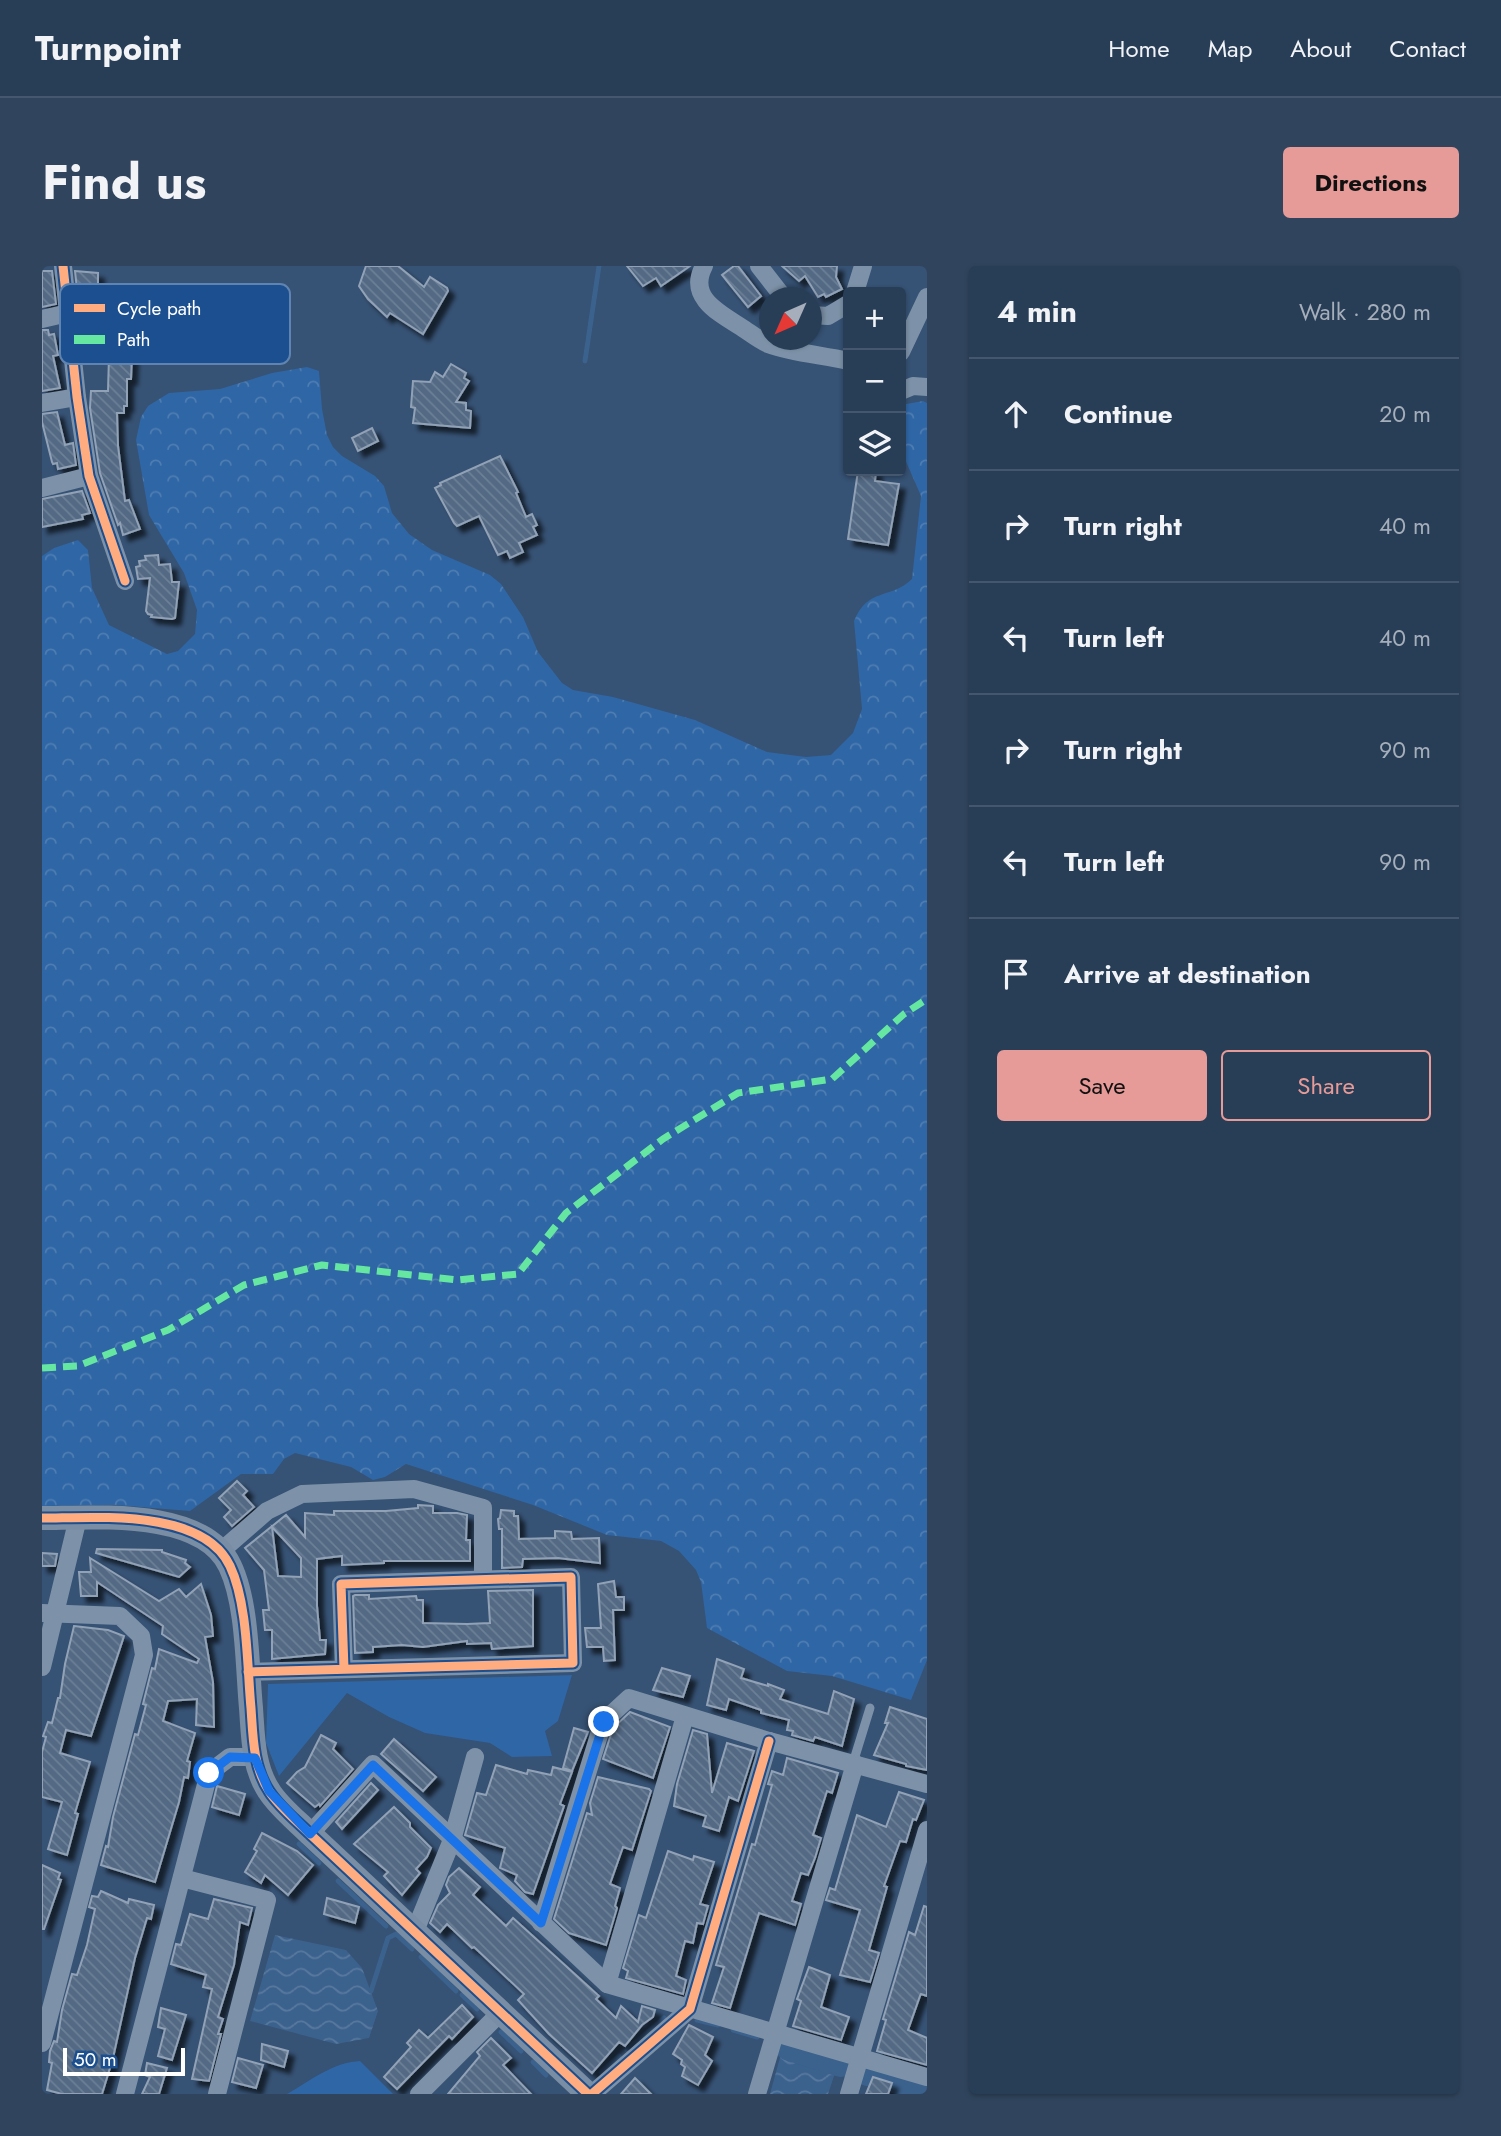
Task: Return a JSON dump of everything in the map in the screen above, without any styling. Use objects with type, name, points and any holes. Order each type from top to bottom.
[{"type":"street","points":[[63,266],[65,284]]},
{"type":"street","points":[[704,266],[699,275],[700,287],[704,299],[714,310],[767,344],[843,360]]},
{"type":"street","points":[[760,266],[776,287]]},
{"type":"street","points":[[857,287],[863,266]]},
{"type":"street","points":[[902,350],[927,297]]},
{"type":"street","points":[[822,316],[828,316],[843,307]]},
{"type":"street","points":[[42,319],[60,315]]},
{"type":"street","points":[[74,364],[89,476],[125,581]]},
{"type":"street","points":[[906,389],[913,386],[927,387]]},
{"type":"street","points":[[42,403],[77,397]]},
{"type":"street","points":[[42,488],[89,476]]},
{"type":"street","points":[[220,1552],[267,1511],[302,1494],[414,1489],[483,1508],[482,1579]]},
{"type":"street","points":[[42,1518],[108,1516],[156,1521],[194,1532],[220,1552],[230,1564],[241,1599],[255,1758],[269,1791],[310,1834],[590,2094],[690,2009],[769,1741]]},
{"type":"street","points":[[42,1667],[49,1612],[78,1518]]},
{"type":"street","points":[[248,1672],[344,1670],[573,1663],[571,1577],[341,1584],[344,1670]]},
{"type":"street","points":[[42,2043],[144,1654],[141,1636],[120,1616],[49,1612]]},
{"type":"street","points":[[541,1923],[604,1722],[629,1698],[769,1741],[927,1784]]},
{"type":"street","points":[[607,1984],[685,1716]]},
{"type":"street","points":[[125,2094],[209,1773],[230,1757],[255,1758]]},
{"type":"street","points":[[415,1931],[452,1840],[475,1757]]},
{"type":"street","points":[[757,2094],[854,1763]]},
{"type":"street","points":[[310,1834],[373,1765],[607,1984],[927,2077]]},
{"type":"street","points":[[849,2094],[927,1830]]},
{"type":"street","points":[[182,1878],[267,1900],[217,2094]]},
{"type":"street","points":[[420,2094],[501,2012]]},
{"type":"lane","points":[[854,1763],[870,1708]]},
{"type":"green space","points":[[307,367],[319,371],[322,409],[327,435],[333,447],[342,456],[375,476],[384,486],[392,513],[409,534],[432,550],[490,575],[501,584],[523,617],[538,652],[562,683],[573,690],[613,697],[695,720],[767,752],[806,757],[831,755],[853,733],[862,709],[854,621],[860,610],[873,598],[896,590],[912,579],[921,496],[906,462],[906,404],[923,401],[927,403],[927,1660],[911,1700],[832,1676],[787,1671],[707,1628],[701,1582],[696,1570],[679,1551],[661,1541],[607,1535],[533,1505],[406,1464],[385,1477],[373,1480],[351,1467],[295,1453],[284,1459],[273,1474],[241,1474],[190,1511],[115,1505],[42,1506],[42,556],[54,548],[78,540],[88,550],[92,588],[109,625],[167,654],[178,651],[195,634],[197,610],[184,573],[149,515],[136,440],[141,417],[148,406],[169,393],[220,389],[272,373]]},
{"type":"green space","points":[[572,1675],[558,1721],[545,1731],[552,1756],[512,1757],[490,1743],[425,1733],[389,1717],[347,1693],[279,1776],[266,1743],[268,1684]]},
{"type":"green space","points":[[360,2061],[393,2094],[287,2094],[331,2068]]},
{"type":"water","points":[[275,1935],[346,1950],[362,1968],[378,2011],[369,2038],[336,2044],[250,2021]]},
{"type":"water","points":[[781,2054],[836,2070],[828,2094],[770,2094]]},
{"type":"building","points":[[366,266],[398,266],[424,287],[430,277],[447,288],[448,291],[423,334],[390,313],[387,317],[368,299],[359,286]]},
{"type":"building","points":[[627,266],[690,266],[661,286],[656,278],[643,286]]},
{"type":"building","points":[[738,266],[759,293],[759,298],[748,307],[722,275]]},
{"type":"building","points":[[782,266],[837,266],[836,277],[842,289],[826,297],[822,295],[822,287],[812,287],[805,276],[799,281]]},
{"type":"building","points":[[42,271],[52,271],[56,304],[42,307]]},
{"type":"building","points":[[75,271],[98,273],[98,284],[76,284]]},
{"type":"building","points":[[42,330],[48,330],[49,335],[54,334],[58,355],[53,356],[60,388],[42,391]]},
{"type":"building","points":[[109,364],[132,364],[131,379],[127,379],[127,406],[124,406],[124,413],[117,413],[118,446],[125,501],[129,500],[140,529],[123,535],[100,473],[90,408],[91,391],[108,391]]},
{"type":"building","points":[[451,364],[466,373],[464,378],[469,381],[456,402],[466,403],[466,410],[471,411],[470,428],[413,423],[413,381],[430,382],[435,372],[443,377]]},
{"type":"building","points":[[57,412],[65,445],[73,443],[76,465],[58,469],[57,463],[52,462],[42,422],[42,414]]},
{"type":"building","points":[[372,428],[378,441],[358,451],[352,438]]},
{"type":"building","points":[[500,456],[518,492],[516,493],[526,517],[532,514],[537,525],[533,527],[537,535],[519,543],[523,552],[510,558],[507,551],[498,555],[479,516],[457,526],[435,488],[441,485],[440,483]]},
{"type":"building","points":[[857,476],[876,476],[875,481],[899,484],[888,545],[848,539]]},
{"type":"building","points":[[82,491],[90,513],[82,515],[83,519],[42,527],[42,499]]},
{"type":"building","points":[[158,555],[159,565],[170,564],[172,582],[179,582],[175,618],[172,619],[151,617],[152,615],[148,614],[146,611],[150,578],[138,579],[136,567],[140,566],[139,561],[146,560],[145,556]]},
{"type":"building","points":[[237,1481],[247,1491],[243,1495],[254,1507],[232,1526],[224,1517],[231,1510],[219,1498]]},
{"type":"building","points":[[418,1505],[433,1506],[433,1513],[467,1515],[466,1540],[470,1540],[470,1561],[384,1561],[342,1565],[342,1556],[317,1559],[317,1606],[320,1640],[326,1640],[325,1654],[272,1659],[272,1630],[265,1630],[263,1610],[269,1610],[264,1570],[245,1548],[286,1515],[305,1537],[305,1513],[334,1515],[334,1511],[418,1508]],"holes":[[[272,1527],[301,1558],[301,1577],[278,1576]]]},
{"type":"building","points":[[501,1510],[514,1511],[514,1516],[518,1516],[519,1539],[555,1538],[555,1531],[571,1532],[572,1539],[599,1538],[600,1563],[558,1558],[523,1559],[522,1567],[502,1568],[502,1529],[499,1529],[498,1519]]},
{"type":"building","points":[[97,1549],[162,1550],[186,1560],[185,1563],[190,1567],[179,1577],[96,1553]]},
{"type":"building","points":[[42,1553],[57,1554],[55,1566],[42,1566]]},
{"type":"building","points":[[90,1558],[159,1601],[179,1589],[186,1597],[201,1584],[211,1615],[213,1636],[205,1637],[213,1682],[214,1727],[196,1725],[197,1699],[168,1701],[163,1721],[195,1733],[187,1761],[190,1762],[188,1778],[184,1777],[155,1882],[101,1865],[159,1649],[197,1663],[199,1659],[162,1634],[163,1626],[97,1582],[97,1596],[81,1596],[79,1572],[91,1572]]},
{"type":"building","points":[[614,1581],[616,1597],[624,1597],[624,1610],[613,1610],[615,1660],[604,1661],[603,1647],[587,1647],[585,1628],[601,1628],[598,1584]]},
{"type":"building","points":[[533,1590],[533,1646],[492,1649],[491,1643],[467,1644],[467,1641],[423,1647],[373,1647],[373,1652],[355,1653],[355,1595],[369,1595],[369,1599],[416,1596],[417,1600],[423,1600],[423,1623],[467,1624],[490,1623],[488,1591]]},
{"type":"building","points":[[74,1626],[108,1630],[124,1636],[91,1736],[66,1730],[60,1753],[90,1762],[75,1813],[78,1814],[67,1855],[48,1849],[62,1802],[42,1797],[42,1752],[46,1737],[43,1736],[48,1722],[52,1723],[60,1698]]},
{"type":"building","points":[[717,1659],[744,1669],[741,1678],[784,1690],[780,1699],[828,1714],[834,1691],[854,1699],[842,1746],[815,1737],[813,1741],[792,1735],[793,1731],[787,1730],[789,1720],[761,1713],[761,1710],[729,1699],[726,1710],[707,1705]]},
{"type":"building","points":[[662,1668],[690,1676],[683,1697],[653,1690]]},
{"type":"building","points":[[890,1707],[927,1719],[927,1770],[874,1755],[888,1723],[885,1723]]},
{"type":"building","points":[[630,1712],[670,1727],[653,1778],[603,1759],[613,1728]]},
{"type":"building","points":[[574,1728],[588,1732],[572,1771],[563,1768]]},
{"type":"building","points":[[693,1730],[707,1734],[712,1793],[727,1743],[754,1751],[738,1801],[729,1797],[719,1831],[703,1826],[706,1816],[674,1806],[677,1784]]},
{"type":"building","points":[[321,1735],[336,1743],[333,1749],[353,1769],[320,1806],[319,1804],[315,1807],[287,1783],[305,1767]]},
{"type":"building","points":[[394,1739],[436,1777],[423,1791],[381,1754]]},
{"type":"building","points":[[787,1758],[838,1773],[832,1793],[827,1791],[813,1835],[821,1838],[815,1858],[808,1875],[801,1873],[792,1901],[801,1904],[795,1925],[759,1913],[730,2008],[712,2003],[724,1967],[716,1965],[752,1844],[755,1845],[772,1785],[768,1784],[772,1771],[783,1775]]},
{"type":"building","points":[[496,1765],[527,1774],[528,1770],[551,1775],[553,1767],[572,1772],[560,1804],[564,1806],[533,1894],[525,1892],[515,1881],[517,1875],[500,1868],[505,1848],[465,1835],[477,1793],[486,1795]]},
{"type":"building","points":[[598,1777],[651,1791],[632,1850],[623,1847],[610,1884],[620,1888],[606,1945],[569,1933],[554,1919],[587,1813],[592,1815],[590,1803]]},
{"type":"building","points":[[371,1783],[378,1790],[342,1829],[336,1822]]},
{"type":"building","points":[[217,1786],[245,1794],[239,1815],[212,1807]]},
{"type":"building","points":[[899,1792],[924,1800],[916,1820],[913,1819],[906,1842],[900,1841],[884,1886],[887,1887],[869,1950],[879,1953],[870,1982],[840,1975],[860,1910],[826,1900],[830,1888],[835,1890],[857,1815],[886,1827]]},
{"type":"building","points":[[394,1807],[431,1848],[416,1869],[420,1873],[402,1895],[384,1876],[388,1872],[354,1844]]},
{"type":"building","points":[[262,1833],[297,1851],[313,1865],[288,1895],[265,1875],[261,1883],[245,1872],[257,1851],[254,1849]]},
{"type":"building","points":[[668,1851],[693,1860],[694,1856],[714,1862],[700,1904],[708,1906],[703,1924],[697,1923],[693,1943],[685,1941],[676,1976],[686,1980],[683,1994],[626,1978],[628,1971],[623,1968],[639,1915],[646,1918]]},
{"type":"building","points":[[42,1865],[60,1873],[58,1879],[61,1880],[44,1929],[42,1929]]},
{"type":"building","points":[[459,1868],[480,1887],[473,1895],[506,1926],[513,1918],[599,1996],[596,1999],[616,2018],[621,2006],[638,2022],[642,2006],[655,2010],[653,2017],[642,2025],[625,2046],[619,2042],[592,2073],[549,2034],[518,2000],[524,1994],[474,1947],[447,1924],[440,1932],[430,1923],[438,1905],[450,1893],[446,1885],[449,1877]]},
{"type":"building","points":[[101,1891],[128,1903],[129,1899],[154,1905],[151,1919],[147,1918],[135,1958],[113,2058],[102,2094],[62,2094],[47,2090],[52,2063],[49,2062],[50,2051],[54,2041],[57,2042],[72,1974],[77,1975],[87,1945],[95,1909],[89,1907],[92,1896],[98,1897]]},
{"type":"building","points":[[327,1898],[359,1907],[355,1923],[324,1914]]},
{"type":"building","points":[[214,1899],[252,1908],[248,1925],[240,1922],[234,1965],[218,2017],[223,2019],[218,2034],[221,2034],[209,2081],[192,2079],[212,1989],[203,1987],[206,1975],[171,1964],[176,1944],[181,1945],[190,1914],[208,1919]]},
{"type":"building","points":[[924,1906],[927,1907],[927,1996],[921,1994],[908,2030],[927,2038],[927,2065],[877,2051],[886,2020],[883,2019],[909,1932],[915,1935]]},
{"type":"building","points":[[809,1967],[830,1975],[821,2007],[849,2017],[841,2040],[793,2026],[801,2001],[797,1999]]},
{"type":"building","points":[[462,2005],[473,2017],[452,2039],[449,2036],[397,2089],[384,2077],[411,2047],[407,2043],[419,2030],[428,2038]]},
{"type":"building","points":[[161,2008],[186,2015],[172,2060],[158,2056],[165,2029],[158,2027]]},
{"type":"building","points":[[689,2025],[713,2037],[705,2055],[712,2061],[698,2085],[682,2076],[685,2067],[681,2064],[682,2060],[673,2054]]},
{"type":"building","points":[[491,2038],[511,2058],[503,2065],[531,2094],[448,2094],[480,2056],[477,2052]]},
{"type":"building","points":[[262,2044],[288,2051],[284,2067],[261,2060]]},
{"type":"building","points":[[238,2058],[263,2065],[256,2088],[232,2082]]},
{"type":"building","points":[[147,2063],[167,2068],[159,2094],[142,2094],[150,2077],[145,2075]]},
{"type":"building","points":[[873,2077],[892,2083],[888,2094],[866,2094]]},
{"type":"building","points":[[635,2078],[651,2094],[621,2094]]},
{"type":"waterway","points":[[585,361],[599,266]]},
{"type":"waterway","points":[[299,1844],[319,1863]]},
{"type":"waterway","points":[[338,1881],[386,1926]]},
{"type":"waterway","points":[[371,1991],[388,1938],[396,1934],[412,1949]]},
{"type":"waterway","points":[[421,1957],[456,1991]]},
{"type":"waterway","points":[[462,1995],[477,2009]]},
{"type":"waterway","points":[[627,2050],[664,2018]]},
{"type":"waterway","points":[[697,2020],[718,2025]]},
{"type":"waterway","points":[[733,2030],[757,2037]]},
{"type":"waterway","points":[[501,2032],[521,2051]]},
{"type":"waterway","points":[[790,2046],[841,2062]]},
{"type":"waterway","points":[[601,2072],[619,2056]]},
{"type":"waterway","points":[[533,2062],[546,2075]]},
{"type":"waterway","points":[[868,2071],[898,2079]]},
{"type":"waterway","points":[[909,2082],[927,2087]]},
{"type":"marked path","points":[[42,1368],[78,1366],[168,1330],[244,1285],[322,1265],[457,1280],[518,1274],[566,1213],[663,1139],[738,1093],[832,1079],[904,1014],[927,999]]},
{"type":"cycle path","points":[[63,266],[65,284]]},
{"type":"cycle path","points":[[73,364],[89,476],[125,581]]},
{"type":"cycle path","points":[[42,1518],[145,1520],[172,1525],[197,1534],[216,1547],[230,1566],[240,1598],[246,1636],[255,1751],[260,1772],[269,1791],[288,1814],[588,2094]]},
{"type":"cycle path","points":[[248,1672],[573,1663],[571,1577],[341,1584],[344,1669]]},
{"type":"cycle path","points":[[592,2094],[690,2009],[769,1741]]},
{"type":"route","points":[[209,1773],[230,1757],[255,1758],[269,1791],[310,1834],[373,1765],[541,1923],[604,1722]]}]
